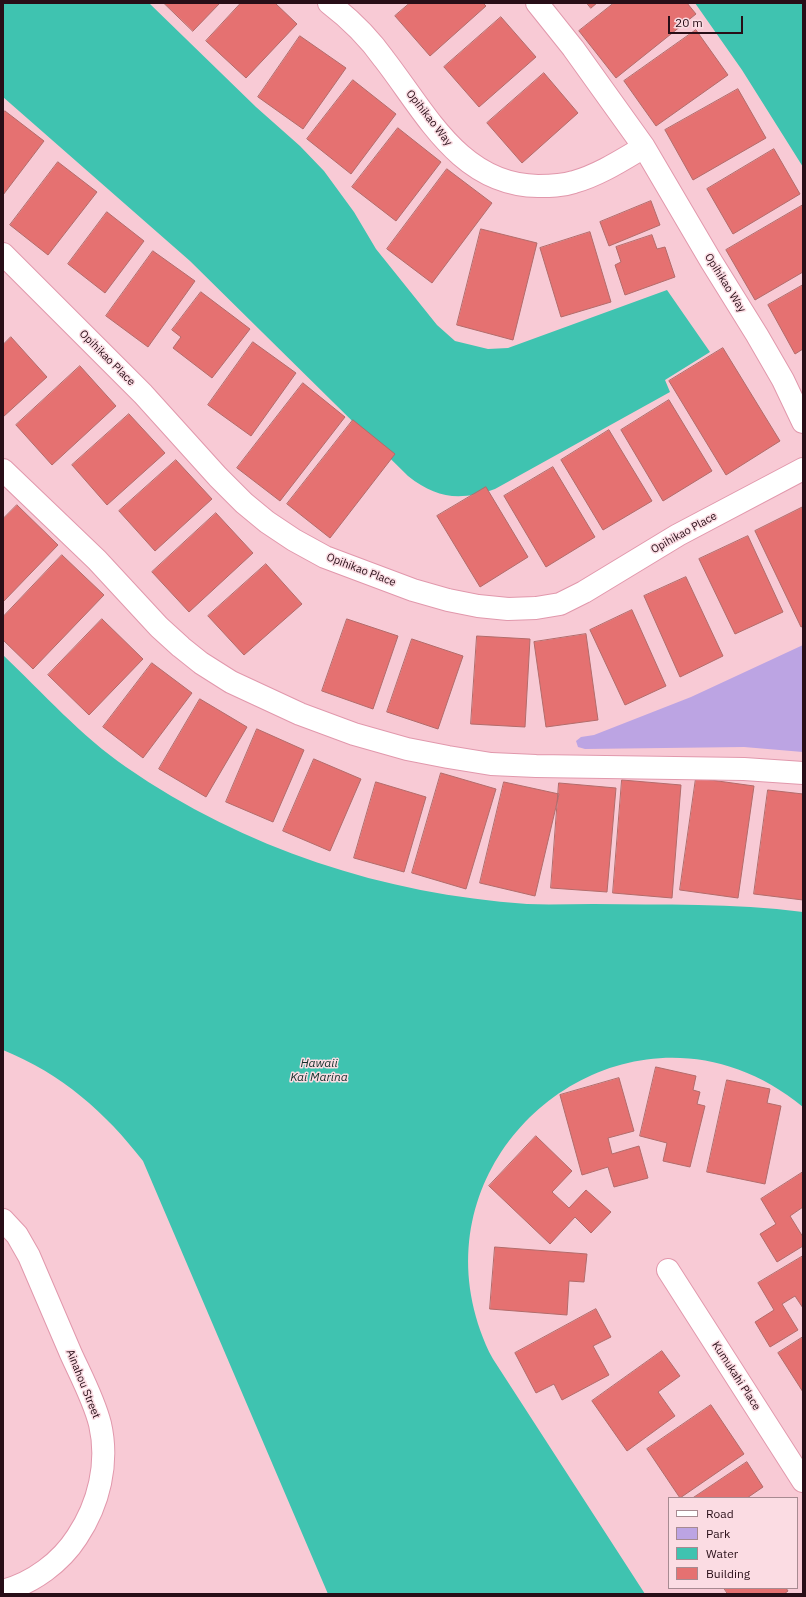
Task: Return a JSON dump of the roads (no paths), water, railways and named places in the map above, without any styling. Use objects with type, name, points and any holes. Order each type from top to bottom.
[{"type":"street","name":"Opihikao Way","points":[[330,3],[352,22],[376,49],[446,143],[465,160],[485,173],[504,181],[526,186],[553,186],[574,182],[607,169],[644,147]]},
{"type":"street","name":"Opihikao Way","points":[[537,3],[573,48],[644,147],[711,261],[757,334],[783,380],[803,422]]},
{"type":"street","name":"Opihikao Place","points":[[3,254],[143,394],[218,477],[244,503],[267,522],[294,540],[325,557],[413,590],[448,600],[478,606],[508,609],[536,608],[560,604],[584,592],[678,535],[803,469]]},
{"type":"street","points":[[3,470],[97,560],[159,627],[181,647],[201,663],[231,682],[300,714],[354,734],[407,749],[491,764],[744,769],[803,773]]},
{"type":"street","name":"Ainahou Street","points":[[3,1220],[17,1235],[29,1256],[91,1400],[102,1434],[103,1457],[98,1492],[91,1514],[65,1554],[38,1576],[16,1587],[3,1591]]},
{"type":"street","name":"Kumukahi Place","points":[[668,1270],[803,1481]]},
{"type":"water","points":[[3,3],[149,3],[256,107],[300,146],[324,171],[354,212],[376,249],[437,325],[455,341],[488,349],[508,348],[667,290],[710,352],[665,380],[670,392],[495,489],[471,495],[449,496],[429,489],[408,476],[190,261],[3,97]]},
{"type":"water","points":[[695,3],[803,3],[803,167],[742,70]]},
{"type":"water","name":"Hawaii Kai Marina","points":[[3,655],[93,742],[126,767],[171,796],[218,822],[267,844],[317,862],[368,878],[421,890],[474,899],[527,904],[698,905],[750,907],[803,912],[803,1107],[736,1069],[667,1058],[602,1071],[544,1104],[500,1154],[474,1215],[470,1285],[493,1359],[645,1594],[328,1594],[143,1161],[113,1126],[81,1096],[44,1071],[3,1050]]}]
